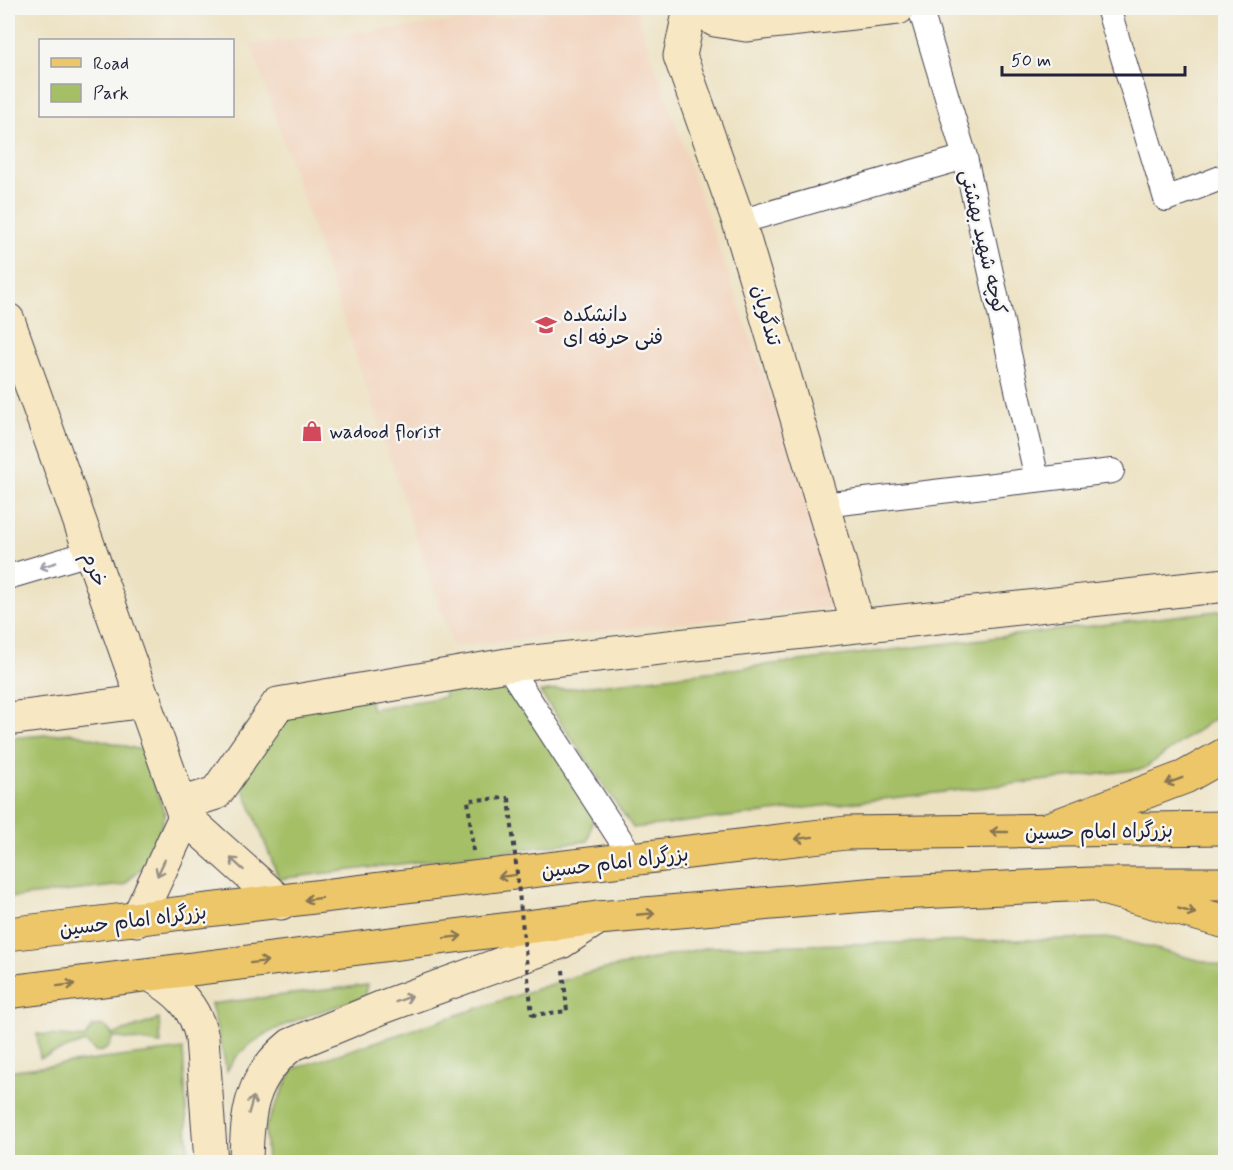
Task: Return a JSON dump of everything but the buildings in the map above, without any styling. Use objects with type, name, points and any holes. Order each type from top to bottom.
[{"type":"main road","points":[[1039,832],[1185,777],[1226,754]]},
{"type":"main road","name":"بزرگراه امام حسین","points":[[8,934],[476,880],[846,833],[1226,828]]},
{"type":"main road","points":[[1090,884],[1226,922]]},
{"type":"main road","points":[[8,992],[598,918],[878,894],[1090,884],[1226,884]]},
{"type":"street","name":"تندگویان","points":[[690,8],[680,56],[739,222],[858,625]]},
{"type":"street","points":[[705,8],[715,20],[746,25],[898,8]]},
{"type":"street","name":"کوچه شهید بهشتی","points":[[920,8],[965,157],[1037,479]]},
{"type":"street","points":[[1108,8],[1166,199],[1226,176]]},
{"type":"street","points":[[739,222],[965,157]]},
{"type":"street","name":"خرم","points":[[8,320],[89,553],[146,701],[183,810]]},
{"type":"street","points":[[823,505],[1112,471]]},
{"type":"street","points":[[8,578],[89,553]]},
{"type":"street","points":[[137,920],[183,810],[216,793],[278,704],[507,665],[1226,585]]},
{"type":"street","points":[[507,665],[633,859]]},
{"type":"street","points":[[8,718],[146,701]]},
{"type":"street","points":[[183,810],[281,903]]},
{"type":"street","points":[[246,1162],[247,1118],[254,1092],[278,1055],[291,1045],[383,1007],[561,942],[598,918]]},
{"type":"street","points":[[151,975],[172,988],[187,1002],[198,1021],[202,1038],[212,1162]]},
{"type":"path","points":[[476,880],[468,800],[509,798],[532,1015],[567,1011],[561,942]]},
{"type":"shaded area","name":"دانشکده فنی حرفه ای","points":[[582,8],[635,8],[844,606],[453,646],[251,44]]},
{"type":"green space","points":[[1225,610],[1225,711],[1143,769],[633,828],[540,692]]},
{"type":"green space","points":[[497,685],[531,710],[596,807],[588,841],[279,879],[240,779],[288,709],[370,699],[371,709],[445,697],[444,690]]},
{"type":"green space","points":[[72,733],[141,750],[165,814],[151,858],[124,885],[8,898],[8,738]]},
{"type":"green space","points":[[1114,938],[1225,967],[1225,1162],[267,1162],[265,1128],[293,1069],[582,974],[710,947]]},
{"type":"green space","points":[[367,985],[364,997],[307,1016],[268,1033],[237,1056],[227,1071],[211,1004]]},
{"type":"green space","points":[[159,1019],[161,1044],[112,1037],[109,1046],[102,1051],[95,1051],[85,1042],[40,1058],[37,1034],[85,1038],[92,1027],[98,1025],[106,1028],[112,1035]]},
{"type":"green space","points":[[183,1049],[189,1162],[8,1162],[8,1071]]},
{"type":"place","name":"دانشکده فنی حرفه ای","points":[[546,325]]},
{"type":"place","name":"wadood florist","points":[[312,431]]}]
